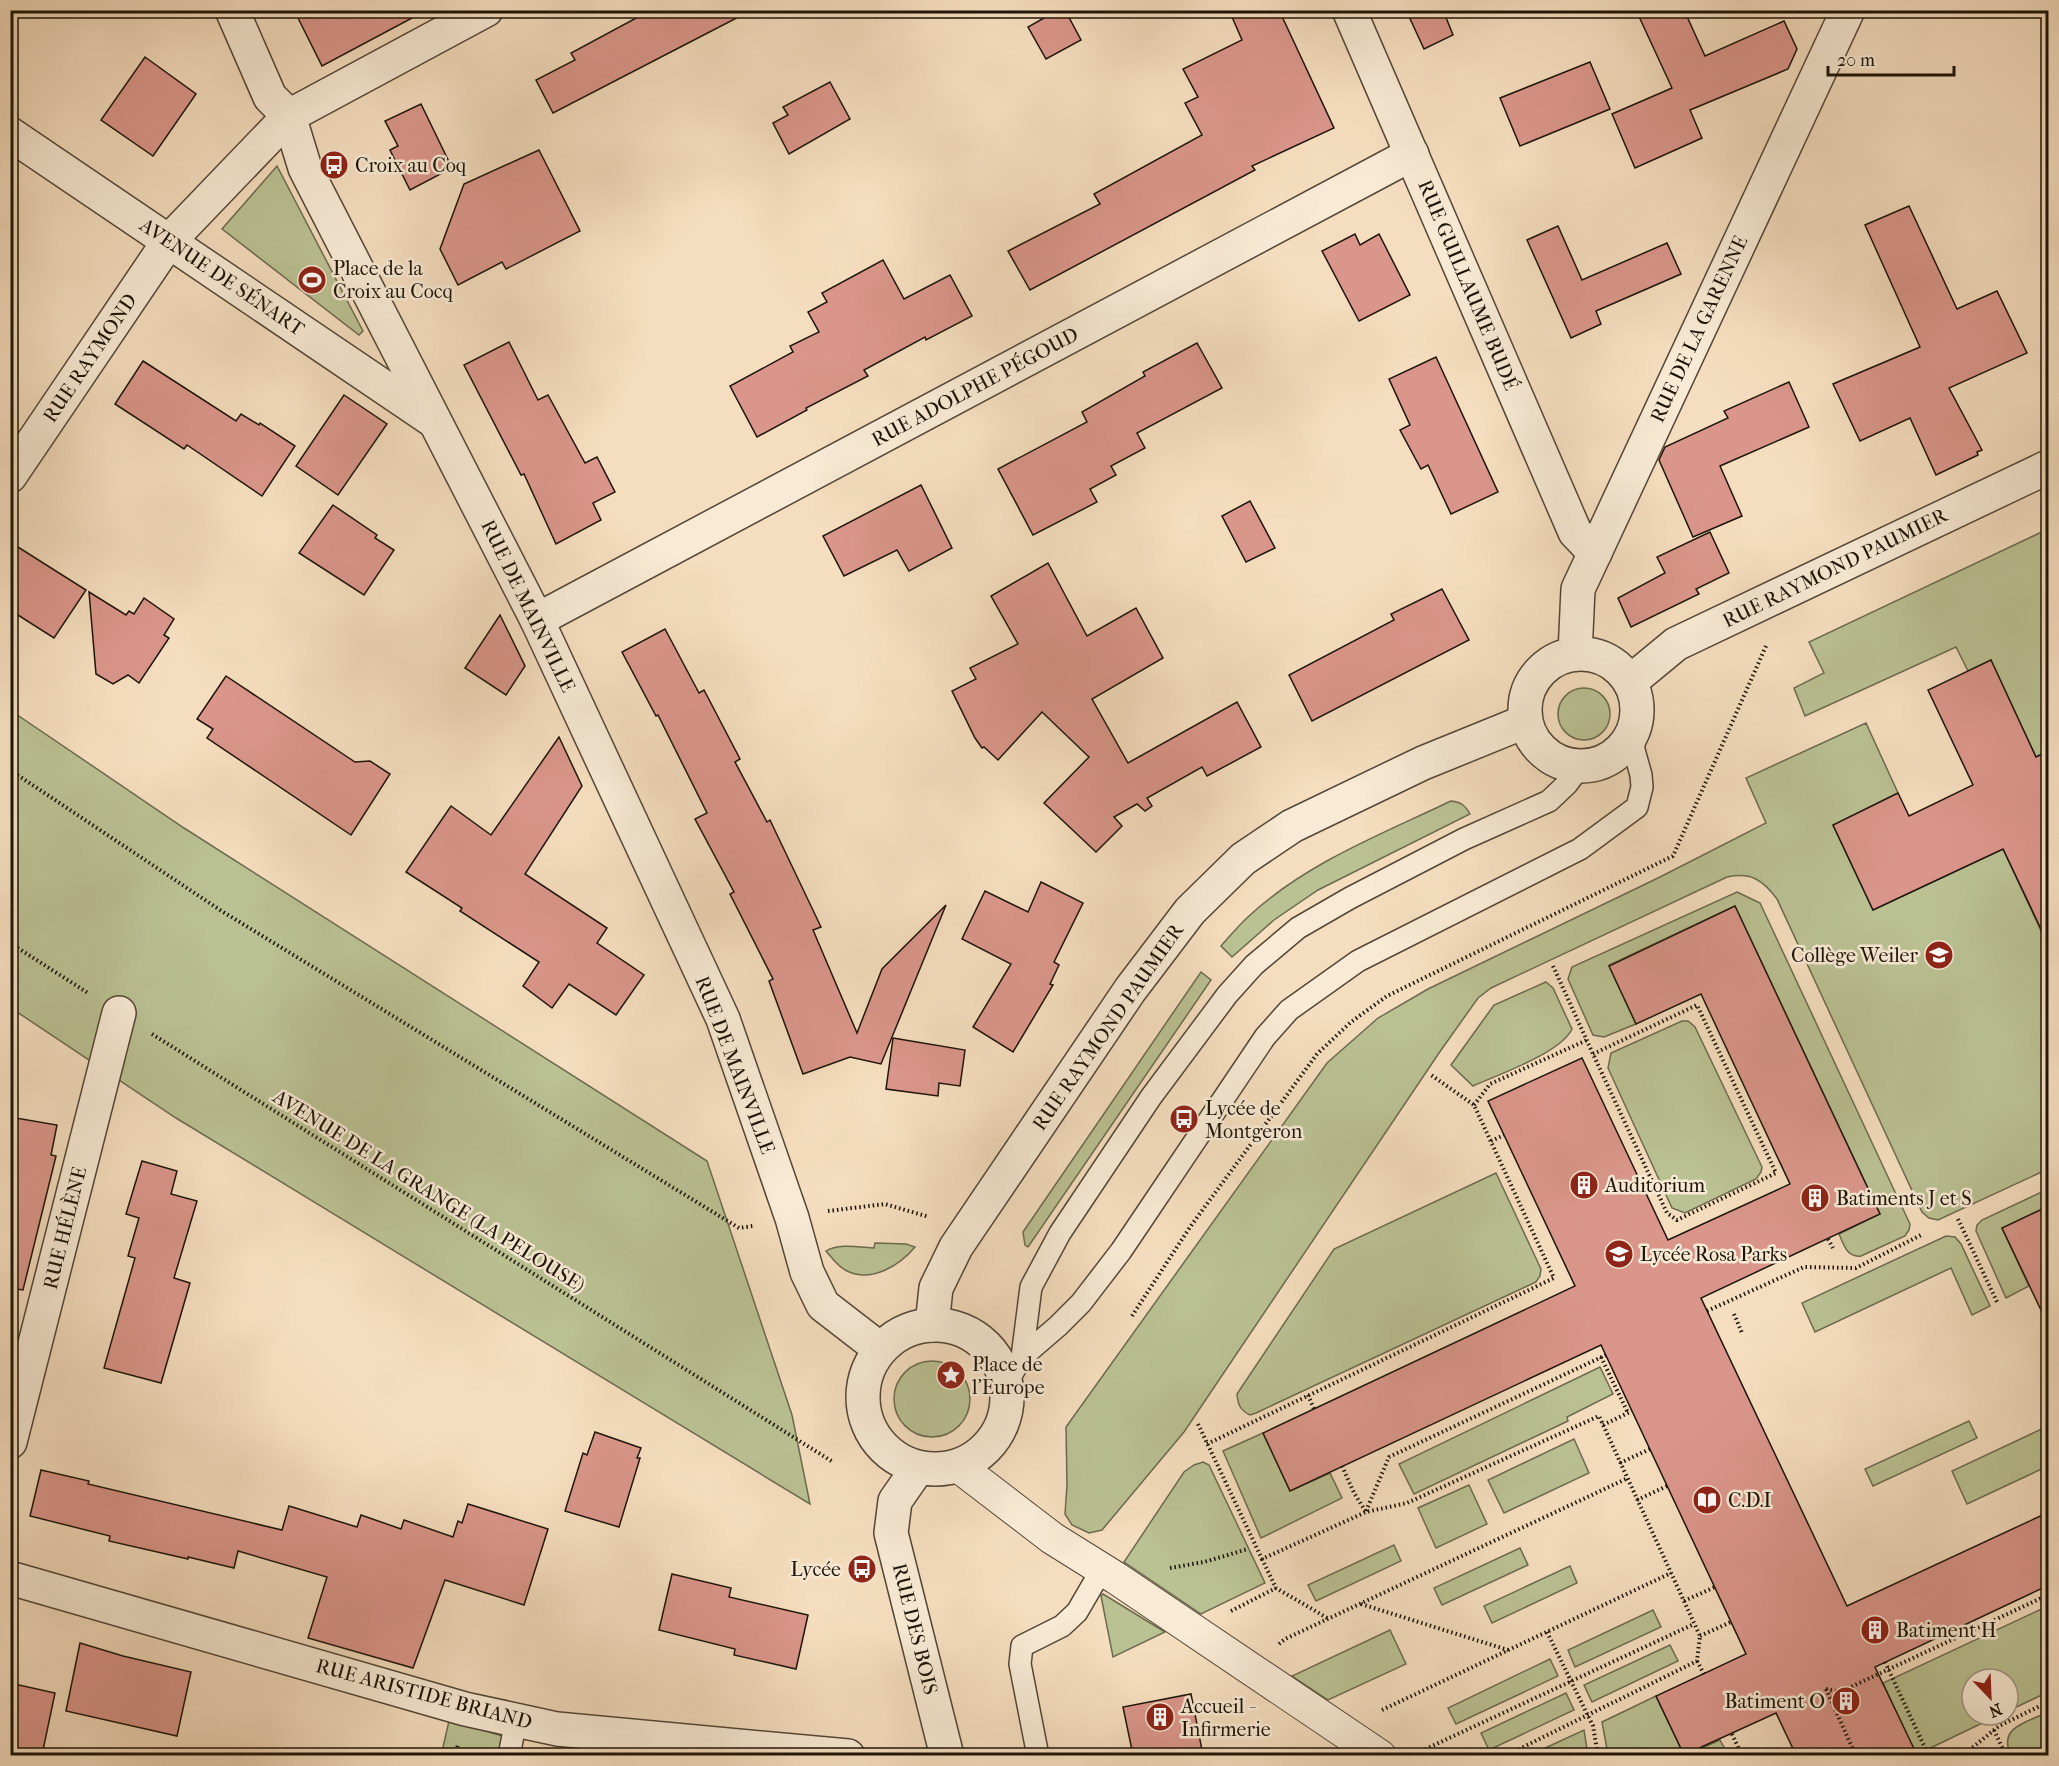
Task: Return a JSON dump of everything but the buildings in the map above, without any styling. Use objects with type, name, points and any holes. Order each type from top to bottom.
[{"type":"street","name":"RUE DE MAINVILLE","points":[[232,10],[270,97],[289,116],[305,168],[537,620],[723,1019],[792,1218]]},
{"type":"street","points":[[169,241],[289,116],[486,10]]},
{"type":"street","name":"RUE GUILLAUME BUDÉ","points":[[1349,10],[1575,532],[1595,554]]},
{"type":"street","name":"RUE DE LA GARENNE","points":[[1575,654],[1578,589],[1848,10]]},
{"type":"street","name":"AVENUE DE SÉNART","points":[[10,134],[433,421]]},
{"type":"street","name":"RUE ADOLPHE PÉGOUD","points":[[537,620],[1412,154]]},
{"type":"street","name":"RUE RAYMOND","points":[[10,476],[169,241]]},
{"type":"street","name":"RUE RAYMOND PAUMIER","points":[[1630,682],[1677,644],[2049,467]]},
{"type":"street","points":[[1575,654],[1593,654],[1621,670],[1630,682],[1635,692],[1638,710],[1633,732],[1617,755],[1595,765],[1579,768],[1560,764],[1538,748],[1524,722],[1523,709],[1528,687],[1537,673],[1557,658],[1575,654]]},
{"type":"street","name":"RUE RAYMOND PAUMIER","points":[[932,1325],[936,1288],[956,1247],[1130,990],[1190,911],[1243,859],[1292,826],[1423,763],[1524,722]]},
{"type":"street","name":"RUE HÉLÈNE","points":[[10,1442],[119,1013]]},
{"type":"street","points":[[792,1218],[807,1272],[823,1305],[880,1349]]},
{"type":"street","points":[[932,1325],[953,1327],[972,1335],[988,1347],[1000,1365],[1014,1370],[1003,1425],[992,1443],[976,1457],[958,1466],[938,1470],[918,1468],[900,1462],[885,1451],[873,1436],[865,1419],[862,1401],[863,1382],[870,1364],[880,1349],[895,1336],[913,1328],[932,1325]]},
{"type":"street","points":[[958,1466],[1052,1538],[1109,1573],[1380,1755]]},
{"type":"street","name":"RUE DES BOIS","points":[[918,1468],[895,1501],[891,1533],[940,1753]]},
{"type":"street","name":"RUE ARISTIDE BRIAND","points":[[10,1578],[465,1709],[557,1729],[848,1755]]},
{"type":"lane","points":[[1014,1370],[1081,1302],[1121,1251],[1265,1037],[1289,1010],[1358,961],[1580,849],[1637,807],[1642,787],[1634,750],[1633,732]]},
{"type":"lane","points":[[1014,1370],[1031,1287],[1060,1233],[1151,1098],[1221,1003],[1254,965],[1298,928],[1350,898],[1464,839],[1549,801],[1567,784],[1579,768]]},
{"type":"lane","points":[[1038,1755],[1020,1664],[1022,1646],[1062,1626],[1077,1612],[1109,1573]]},
{"type":"lane","points":[[509,1755],[516,1720]]},
{"type":"path","points":[[1132,1316],[1190,1227],[1317,1054],[1351,1023],[1387,996],[1673,856],[1764,649],[1772,641]]},
{"type":"path","points":[[10,770],[220,910],[739,1228],[760,1224]]},
{"type":"path","name":"AVENUE DE LA GRANGE (LA PELOUSE)","points":[[10,943],[833,1462]]},
{"type":"path","points":[[1552,966],[1667,1214],[1677,1220],[1776,1173],[1697,1005],[1593,1054]]},
{"type":"path","points":[[1474,1104],[1490,1084],[1587,1040]]},
{"type":"path","points":[[1207,1444],[1554,1278],[1474,1104],[1431,1075]]},
{"type":"path","points":[[1491,1142],[1504,1135]]},
{"type":"path","points":[[792,1218],[851,1207],[885,1204],[934,1218]]},
{"type":"path","points":[[1958,1219],[1997,1302]]},
{"type":"path","points":[[1707,1311],[1804,1267],[1856,1268],[1923,1234]]},
{"type":"path","points":[[1828,1239],[1833,1248]]},
{"type":"path","points":[[1734,1314],[1742,1333]]},
{"type":"path","points":[[1366,1512],[1389,1457],[1604,1356],[1630,1412],[1603,1425]]},
{"type":"path","points":[[1308,1395],[1314,1409]]},
{"type":"path","points":[[1262,1559],[1366,1512],[1407,1503],[1599,1416],[1700,1636],[1697,1661],[1704,1674]]},
{"type":"path","points":[[1198,1424],[1276,1588],[1329,1618]]},
{"type":"path","points":[[1620,1463],[1650,1449]]},
{"type":"path","points":[[1342,1466],[1354,1493],[1366,1512]]},
{"type":"path","points":[[1255,1672],[1265,1658],[1285,1639],[1628,1478]]},
{"type":"path","points":[[1637,1500],[1667,1486]]},
{"type":"path","points":[[1109,1573],[1204,1562],[1248,1549]]},
{"type":"path","points":[[1341,1730],[1671,1573]]},
{"type":"path","points":[[1684,1601],[1715,1587]]},
{"type":"path","points":[[1856,1755],[1826,1689],[1840,1692],[2049,1595]]},
{"type":"path","points":[[1360,1604],[1509,1650]]},
{"type":"path","points":[[1700,1636],[1731,1622]]},
{"type":"path","points":[[1411,1755],[1694,1624]]},
{"type":"path","points":[[1547,1632],[1593,1726],[1598,1755]]},
{"type":"path","points":[[1505,1755],[1697,1661]]},
{"type":"path","points":[[1885,1662],[1929,1755]]},
{"type":"path","points":[[1962,1755],[1999,1726],[2049,1702]]},
{"type":"path","points":[[1994,1730],[2006,1755]]},
{"type":"path","points":[[1732,1734],[1742,1755]]},
{"type":"green space","name":"Place de la Croix au Cocq","points":[[277,166],[363,331],[359,335],[222,229]]},
{"type":"green space","points":[[2048,529],[2048,751],[2036,757],[1991,660],[1968,671],[1956,647],[1805,716],[1794,688],[1824,673],[1809,642]]},
{"type":"green space","points":[[1579,688],[1589,688],[1599,692],[1606,699],[1610,714],[1606,729],[1599,736],[1589,740],[1579,740],[1569,736],[1562,729],[1558,719],[1558,709],[1562,699],[1569,692]]},
{"type":"green space","points":[[10,710],[184,828],[707,1161],[792,1415],[810,1504],[176,1118],[11,1008]]},
{"type":"green space","points":[[1866,723],[1898,793],[1833,825],[1873,910],[2003,849],[2048,946],[2048,1169],[1938,1220],[1929,1218],[1922,1212],[1777,899],[1756,879],[1743,876],[1727,877],[1491,988],[1478,998],[1184,1432],[1102,1530],[1089,1533],[1072,1525],[1065,1514],[1066,1427],[1327,1063],[1378,1018],[1428,989],[1766,823],[1746,778]]},
{"type":"green space","points":[[1451,801],[1462,804],[1470,814],[1318,890],[1274,920],[1232,957],[1221,946],[1249,916],[1295,880],[1345,851]]},
{"type":"green space","points":[[1737,892],[1760,903],[1910,1224],[1905,1236],[1861,1256],[1849,1253],[1839,1234],[1880,1214],[1735,906],[1609,965],[1636,1024],[1604,1037],[1593,1035],[1568,979],[1572,967]]},
{"type":"green space","points":[[1201,972],[1211,980],[1028,1247],[1025,1245],[1023,1232]]},
{"type":"green space","points":[[1546,982],[1553,988],[1572,1029],[1566,1038],[1542,1055],[1473,1086],[1451,1065],[1494,1005]]},
{"type":"green space","points":[[1682,1021],[1688,1021],[1695,1027],[1762,1167],[1756,1179],[1685,1213],[1672,1208],[1608,1068],[1611,1053]]},
{"type":"green space","points":[[1496,1173],[1541,1269],[1536,1282],[1256,1413],[1250,1415],[1242,1409],[1237,1394],[1334,1249]]},
{"type":"green space","points":[[2048,1189],[2048,1206],[2002,1228],[2029,1286],[2006,1298],[1976,1231],[1977,1225],[1982,1220]]},
{"type":"green space","points":[[1946,1236],[1955,1237],[1961,1244],[1990,1306],[1972,1315],[1951,1268],[1815,1332],[1802,1303]]},
{"type":"green space","points":[[875,1243],[906,1244],[915,1247],[893,1266],[866,1275],[844,1269],[826,1251],[843,1246],[874,1248]]},
{"type":"green space","points":[[932,1361],[946,1364],[959,1372],[967,1385],[970,1399],[967,1413],[959,1426],[946,1434],[932,1437],[918,1434],[905,1426],[897,1413],[894,1399],[897,1385],[905,1372],[918,1364]]},
{"type":"green space","points":[[1600,1367],[1613,1394],[1567,1417],[1568,1421],[1414,1494],[1399,1464]]},
{"type":"green space","points":[[1969,1421],[1977,1438],[1873,1486],[1865,1469]]},
{"type":"green space","points":[[2048,1426],[2048,1466],[1967,1504],[1952,1471]]},
{"type":"green space","points":[[1263,1433],[1290,1491],[1330,1473],[1342,1498],[1261,1538],[1223,1451]]},
{"type":"green space","points":[[1574,1439],[1589,1473],[1504,1513],[1488,1480]]},
{"type":"green space","points":[[1203,1462],[1209,1465],[1265,1583],[1201,1614],[1124,1562],[1184,1472]]},
{"type":"green space","points":[[1469,1485],[1487,1524],[1436,1548],[1418,1508]]},
{"type":"green space","points":[[1394,1545],[1401,1561],[1316,1601],[1308,1585]]},
{"type":"green space","points":[[1520,1548],[1528,1565],[1442,1605],[1434,1588]]},
{"type":"green space","points":[[1570,1566],[1577,1583],[1492,1623],[1484,1606]]},
{"type":"green space","points":[[1103,1594],[1165,1632],[1113,1657],[1101,1596]]},
{"type":"green space","points":[[2048,1606],[2048,1692],[2020,1705],[2020,1667],[1960,1667],[1960,1727],[1974,1727],[1916,1755],[1883,1683]]},
{"type":"green space","points":[[1653,1610],[1661,1627],[1575,1667],[1568,1650]]},
{"type":"green space","points":[[1390,1630],[1406,1664],[1328,1700],[1292,1676]]},
{"type":"green space","points":[[1670,1645],[1678,1661],[1592,1702],[1584,1685]]},
{"type":"green space","points":[[1550,1659],[1558,1676],[1456,1724],[1448,1708]]},
{"type":"green space","points":[[1566,1693],[1574,1710],[1489,1750],[1481,1733]]},
{"type":"green space","points":[[1656,1696],[1684,1755],[1608,1755],[1602,1722]]},
{"type":"green space","points":[[2048,1712],[2048,1755],[2011,1755],[2008,1738],[2011,1732]]},
{"type":"green space","points":[[449,1721],[503,1736],[500,1755],[441,1756]]},
{"type":"green space","points":[[1584,1730],[1588,1755],[1530,1755]]},
{"type":"green space","points":[[1720,1740],[1728,1755],[1686,1755]]},
{"type":"place","name":"Croix au Coq","points":[[334,165]]},
{"type":"place","name":"Place de la Croix au Cocq","points":[[312,280]]},
{"type":"place","name":"Collège Weiler","points":[[1939,955]]},
{"type":"place","name":"Lycée de Montgeron","points":[[1184,1119]]},
{"type":"place","name":"Auditorium","points":[[1584,1185]]},
{"type":"place","name":"Batiments J et S","points":[[1815,1198]]},
{"type":"place","name":"Lycée Rosa Parks","points":[[1619,1254]]},
{"type":"place","name":"Place de l'Europe","points":[[951,1375]]},
{"type":"place","name":"C.D.I","points":[[1707,1500]]},
{"type":"place","name":"Lycée","points":[[862,1569]]},
{"type":"place","name":"Batiment H","points":[[1875,1630]]},
{"type":"place","name":"Batiment O","points":[[1846,1701]]},
{"type":"place","name":"Accueil - Infirmerie","points":[[1160,1717]]}]
